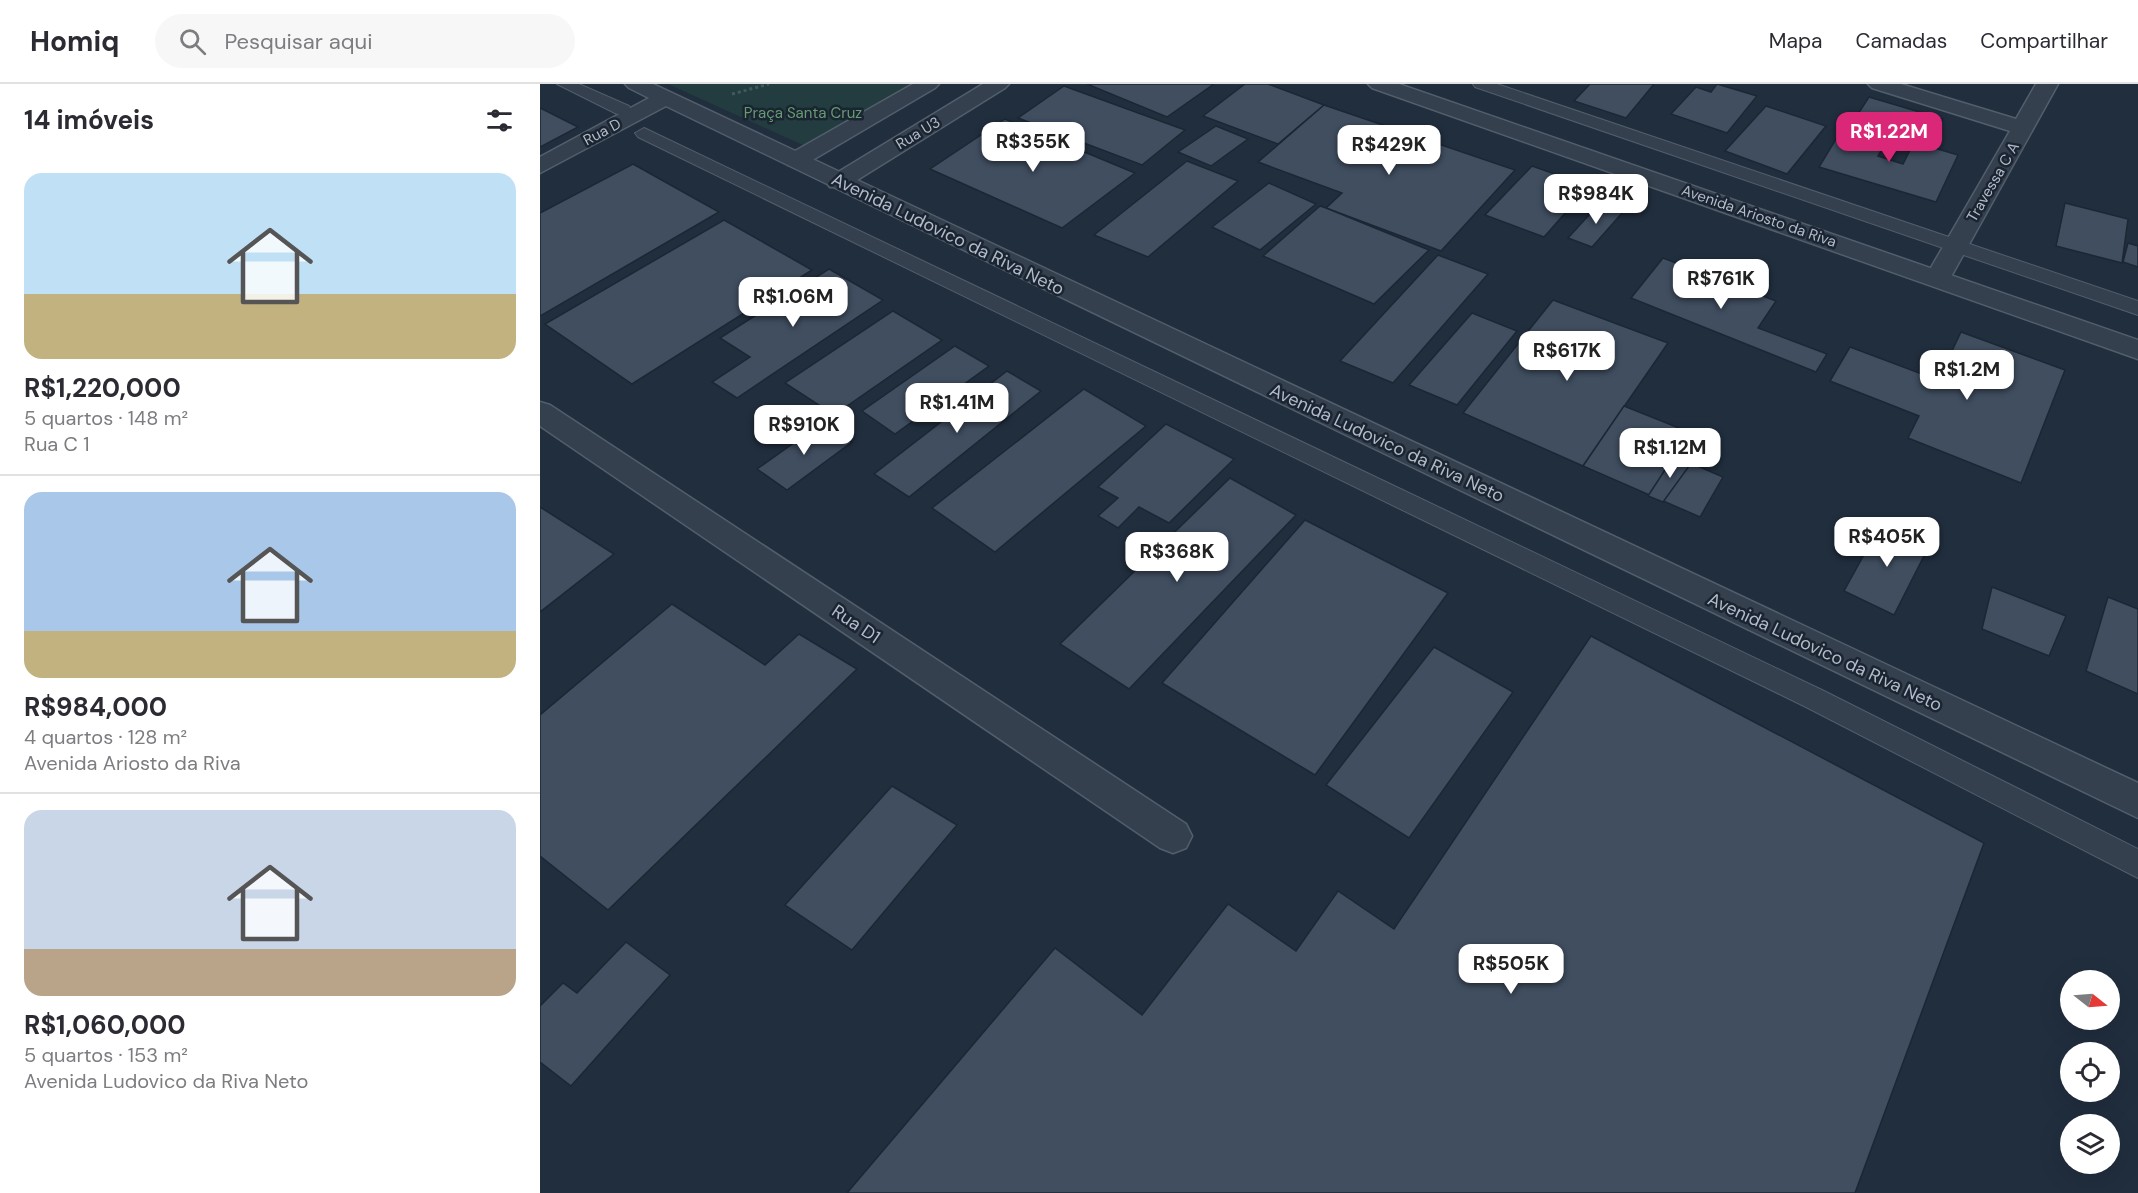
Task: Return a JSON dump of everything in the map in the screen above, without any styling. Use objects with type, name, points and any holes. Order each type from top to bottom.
[{"type":"street","points":[[565,84],[623,110]]},
{"type":"street","name":"Avenida Ludovico da Riva Neto","points":[[636,84],[2138,801]]},
{"type":"street","points":[[796,160],[928,84]]},
{"type":"street","name":"Rua U3","points":[[838,182],[998,84]]},
{"type":"street","name":"Avenida Ariosto da Riva","points":[[1379,84],[1938,278],[2138,350]]},
{"type":"street","points":[[1481,84],[2138,308]]},
{"type":"street","points":[[1879,84],[2023,128]]},
{"type":"street","name":"Travessa C A","points":[[1938,278],[2047,84]]},
{"type":"street","name":"Rua D","points":[[540,165],[665,98]]},
{"type":"street","points":[[644,133],[1815,699],[2138,864]]},
{"type":"street","name":"Rua D1","points":[[540,412],[1173,836]]},
{"type":"path","points":[[732,94],[769,84]]},
{"type":"green space","name":"Praça Santa Cruz","points":[[668,84],[912,84],[805,146]]},
{"type":"building","points":[[1087,84],[1214,84],[1167,117]]},
{"type":"building","points":[[1245,84],[1268,84],[1324,105],[1278,144],[1203,116]]},
{"type":"building","points":[[1590,84],[1654,84],[1626,118],[1574,101]]},
{"type":"building","points":[[1717,84],[1757,96],[1727,133],[1671,114],[1696,87],[1711,92]]},
{"type":"building","points":[[1064,86],[1185,130],[1142,165],[1018,118]]},
{"type":"building","points":[[1869,97],[1943,119],[1931,140],[1856,117]]},
{"type":"building","points":[[1324,105],[1515,170],[1441,251],[1326,208],[1342,193],[1258,162]]},
{"type":"building","points":[[1766,106],[1826,126],[1787,174],[1725,151]]},
{"type":"building","points":[[540,108],[578,127],[540,147]]},
{"type":"building","points":[[1005,119],[1135,173],[1062,228],[930,169]]},
{"type":"building","points":[[1847,121],[1891,133],[1878,156],[1903,164],[1914,142],[1958,155],[1936,202],[1819,167]]},
{"type":"building","points":[[1216,126],[1248,139],[1211,166],[1178,152]]},
{"type":"building","points":[[1187,161],[1238,181],[1148,257],[1094,235]]},
{"type":"building","points":[[633,164],[719,212],[540,316],[540,213]]},
{"type":"building","points":[[1532,166],[1589,186],[1544,237],[1485,215]]},
{"type":"building","points":[[1269,183],[1316,204],[1260,250],[1212,227]]},
{"type":"building","points":[[1600,203],[1623,212],[1592,247],[1568,238]]},
{"type":"building","points":[[2065,203],[2128,219],[2122,263],[2056,246]]},
{"type":"building","points":[[1320,206],[1429,250],[1374,304],[1263,256]]},
{"type":"building","points":[[724,220],[812,270],[632,384],[545,324]]},
{"type":"building","points":[[2128,243],[2138,246],[2138,267],[2123,262]]},
{"type":"building","points":[[1438,255],[1488,274],[1393,383],[1340,361]]},
{"type":"building","points":[[1663,258],[1776,301],[1758,328],[1827,354],[1816,372],[1631,298]]},
{"type":"building","points":[[829,269],[883,300],[737,398],[712,382],[750,357],[720,338]]},
{"type":"building","points":[[1553,300],[1668,343],[1583,466],[1463,413]]},
{"type":"building","points":[[893,311],[942,340],[834,415],[785,383]]},
{"type":"building","points":[[1472,313],[1517,331],[1457,405],[1409,385]]},
{"type":"building","points":[[1961,332],[2065,370],[2021,483],[1908,438],[1919,416],[1830,381],[1850,347],[1938,380]]},
{"type":"building","points":[[955,346],[989,366],[895,434],[862,411]]},
{"type":"building","points":[[1007,371],[1041,391],[909,497],[874,474]]},
{"type":"building","points":[[1084,389],[1146,426],[995,552],[932,508]]},
{"type":"building","points":[[1624,406],[1689,432],[1674,456],[1723,477],[1700,517],[1583,466]]},
{"type":"building","points":[[822,423],[852,442],[787,490],[757,469]]},
{"type":"building","points":[[1166,424],[1234,459],[1169,523],[1139,507],[1118,528],[1098,516],[1118,498],[1098,487]]},
{"type":"building","points":[[1674,456],[1692,462],[1663,502],[1648,496]]},
{"type":"building","points":[[1230,478],[1296,515],[1129,689],[1060,644]]},
{"type":"building","points":[[540,507],[614,554],[540,612]]},
{"type":"building","points":[[1305,520],[1448,593],[1315,775],[1162,683]]},
{"type":"building","points":[[1882,522],[1930,544],[1894,615],[1844,591]]},
{"type":"building","points":[[1992,587],[2066,616],[2049,656],[1982,629]]},
{"type":"building","points":[[2108,597],[2138,609],[2138,694],[2086,671]]},
{"type":"building","points":[[672,604],[765,665],[799,634],[857,669],[608,910],[540,856],[540,715]]},
{"type":"building","points":[[1591,636],[1984,843],[1855,1193],[847,1193],[1055,948],[1142,1015],[1228,904],[1296,951],[1338,891],[1394,929]]},
{"type":"building","points":[[1434,647],[1513,692],[1409,838],[1326,785]]},
{"type":"building","points":[[892,786],[957,825],[852,950],[785,905]]},
{"type":"building","points":[[626,942],[670,975],[571,1086],[540,1062],[540,1006],[563,983],[577,993]]}]
